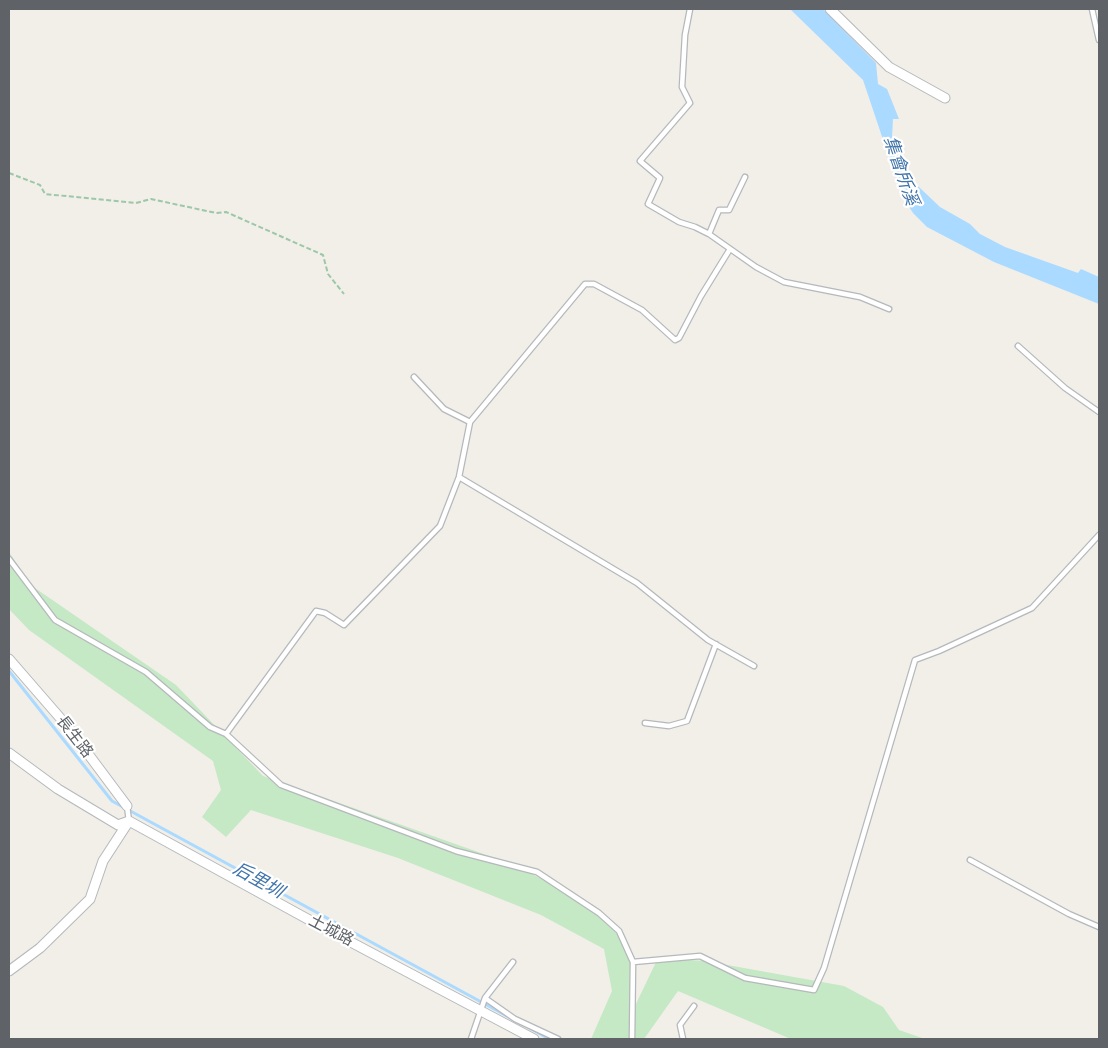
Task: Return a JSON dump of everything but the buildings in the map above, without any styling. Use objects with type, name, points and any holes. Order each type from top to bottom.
[{"type":"street","points":[[830,9],[889,67],[945,98]]},
{"type":"street","name":"長生路","points":[[9,659],[68,727],[128,814]]},
{"type":"street","points":[[9,753],[58,789],[118,825],[128,814]]},
{"type":"street","points":[[9,971],[40,948],[90,899],[103,861],[128,814]]},
{"type":"street","name":"土城路","points":[[128,814],[313,922],[534,1039]]},
{"type":"lane","points":[[690,9],[685,35],[682,88],[690,103],[640,160],[660,178],[648,204],[679,222],[695,226],[709,234],[756,267],[784,282],[860,296],[889,309]]},
{"type":"lane","points":[[1092,9],[1099,40]]},
{"type":"lane","points":[[709,234],[719,210],[729,210],[745,177]]},
{"type":"lane","points":[[226,734],[316,611],[325,613],[344,625],[440,526],[459,477],[470,422],[584,284],[594,284],[642,310],[674,340],[679,338],[701,296],[730,249]]},
{"type":"lane","points":[[1018,346],[1065,388],[1099,412]]},
{"type":"lane","points":[[414,377],[444,409],[470,422]]},
{"type":"lane","points":[[459,477],[637,583],[708,640],[754,666]]},
{"type":"lane","points":[[633,962],[700,956],[745,978],[814,990],[824,968],[915,660],[1032,608],[1099,535]]},
{"type":"lane","points":[[9,559],[55,620],[146,672],[210,727],[226,734],[281,785],[456,851],[537,872],[599,913],[619,931],[633,962],[632,1039]]},
{"type":"lane","points":[[645,723],[670,726],[687,721],[716,644]]},
{"type":"lane","points":[[970,860],[1069,914],[1099,927]]},
{"type":"lane","points":[[471,1039],[485,998],[513,962]]},
{"type":"lane","points":[[485,998],[515,1019],[558,1039]]},
{"type":"lane","points":[[682,1039],[680,1025],[694,1006]]},
{"type":"path","points":[[9,173],[40,185],[45,194],[136,203],[151,199],[216,213],[226,212],[323,255],[328,274],[344,294]]},
{"type":"green space","points":[[9,552],[32,586],[176,685],[263,776],[512,864],[593,905],[629,949],[635,1006],[658,958],[705,961],[844,986],[883,1007],[899,1030],[925,1039],[791,1039],[678,991],[644,1039],[591,1039],[612,991],[604,949],[541,915],[398,858],[251,810],[226,837],[202,817],[221,790],[213,761],[29,630],[9,609]]},
{"type":"water","name":"集會所溪","points":[[790,9],[823,9],[876,63],[878,84],[887,89],[899,119],[893,119],[892,137],[901,152],[901,170],[940,207],[970,224],[980,234],[1005,247],[1078,273],[1081,269],[1099,277],[1099,304],[994,262],[927,227],[913,213],[902,196],[863,80]]},
{"type":"waterway","name":"后里圳","points":[[9,671],[112,801],[507,1016]]},
{"type":"waterway","name":"后里圳","points":[[530,1028],[549,1039]]}]
